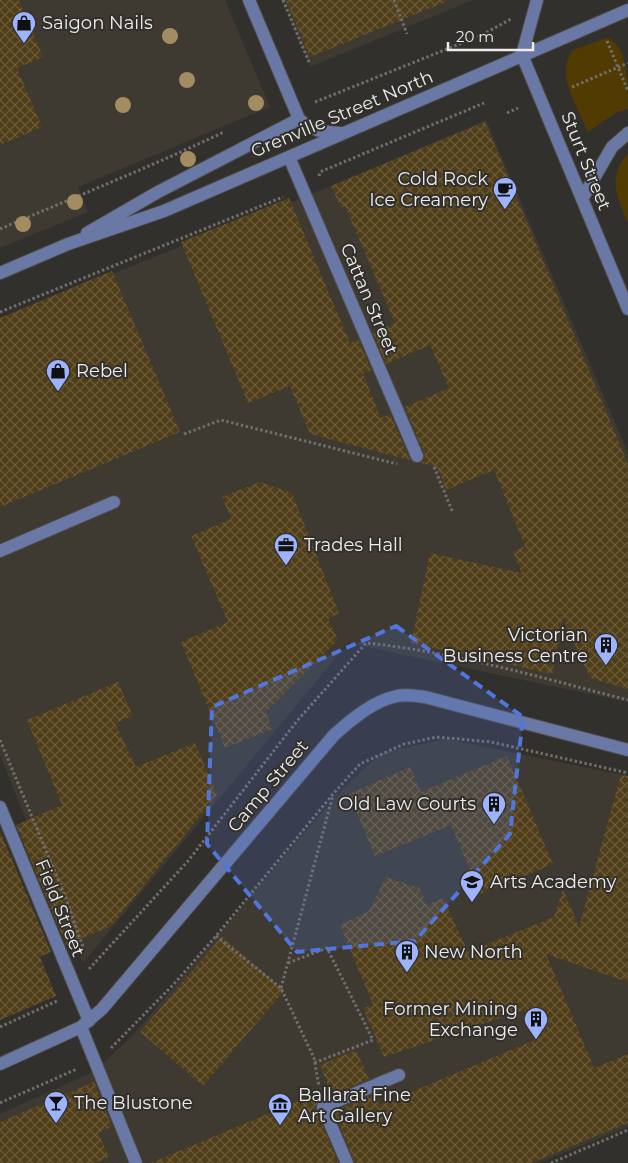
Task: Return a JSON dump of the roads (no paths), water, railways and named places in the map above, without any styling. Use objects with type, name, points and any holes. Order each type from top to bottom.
[{"type":"street","points":[[249,0],[298,119],[306,126],[320,132],[343,133]]},
{"type":"street","points":[[522,56],[537,3]]},
{"type":"street","name":"Grenville Street North","points":[[0,273],[68,244],[164,211],[628,10]]},
{"type":"street","name":"Sturt Street","points":[[522,56],[628,309]]},
{"type":"street","name":"Grenville Street North","points":[[68,244],[158,192],[298,119]]},
{"type":"street","points":[[582,199],[612,147],[628,134]]},
{"type":"street","name":"Cattan Street","points":[[289,156],[417,456]]},
{"type":"street","points":[[0,551],[114,502]]},
{"type":"street","name":"Camp Street","points":[[0,1064],[85,1024],[102,1009],[334,735],[356,716],[387,699],[399,696],[425,697],[628,750]]},
{"type":"street","name":"Field Street","points":[[0,807],[85,1024],[95,1061],[136,1163]]},
{"type":"street","points":[[346,1163],[323,1107],[399,1075]]},
{"type":"place","name":"Saigon Nails","points":[[24,44]]},
{"type":"place","name":"Cold Rock Ice Creamery","points":[[505,210]]},
{"type":"place","name":"Rebel","points":[[58,392]]},
{"type":"place","name":"Trades Hall","points":[[286,566]]},
{"type":"place","name":"Victorian Business Centre","points":[[606,666]]},
{"type":"place","name":"Old Law Courts","points":[[494,825]]},
{"type":"place","name":"Arts Academy","points":[[472,903]]},
{"type":"place","name":"New North","points":[[407,973]]},
{"type":"place","name":"Former Mining Exchange","points":[[536,1040]]},
{"type":"place","name":"The Blustone","points":[[56,1124]]},
{"type":"place","name":"Ballarat Fine Art Gallery","points":[[280,1126]]}]
